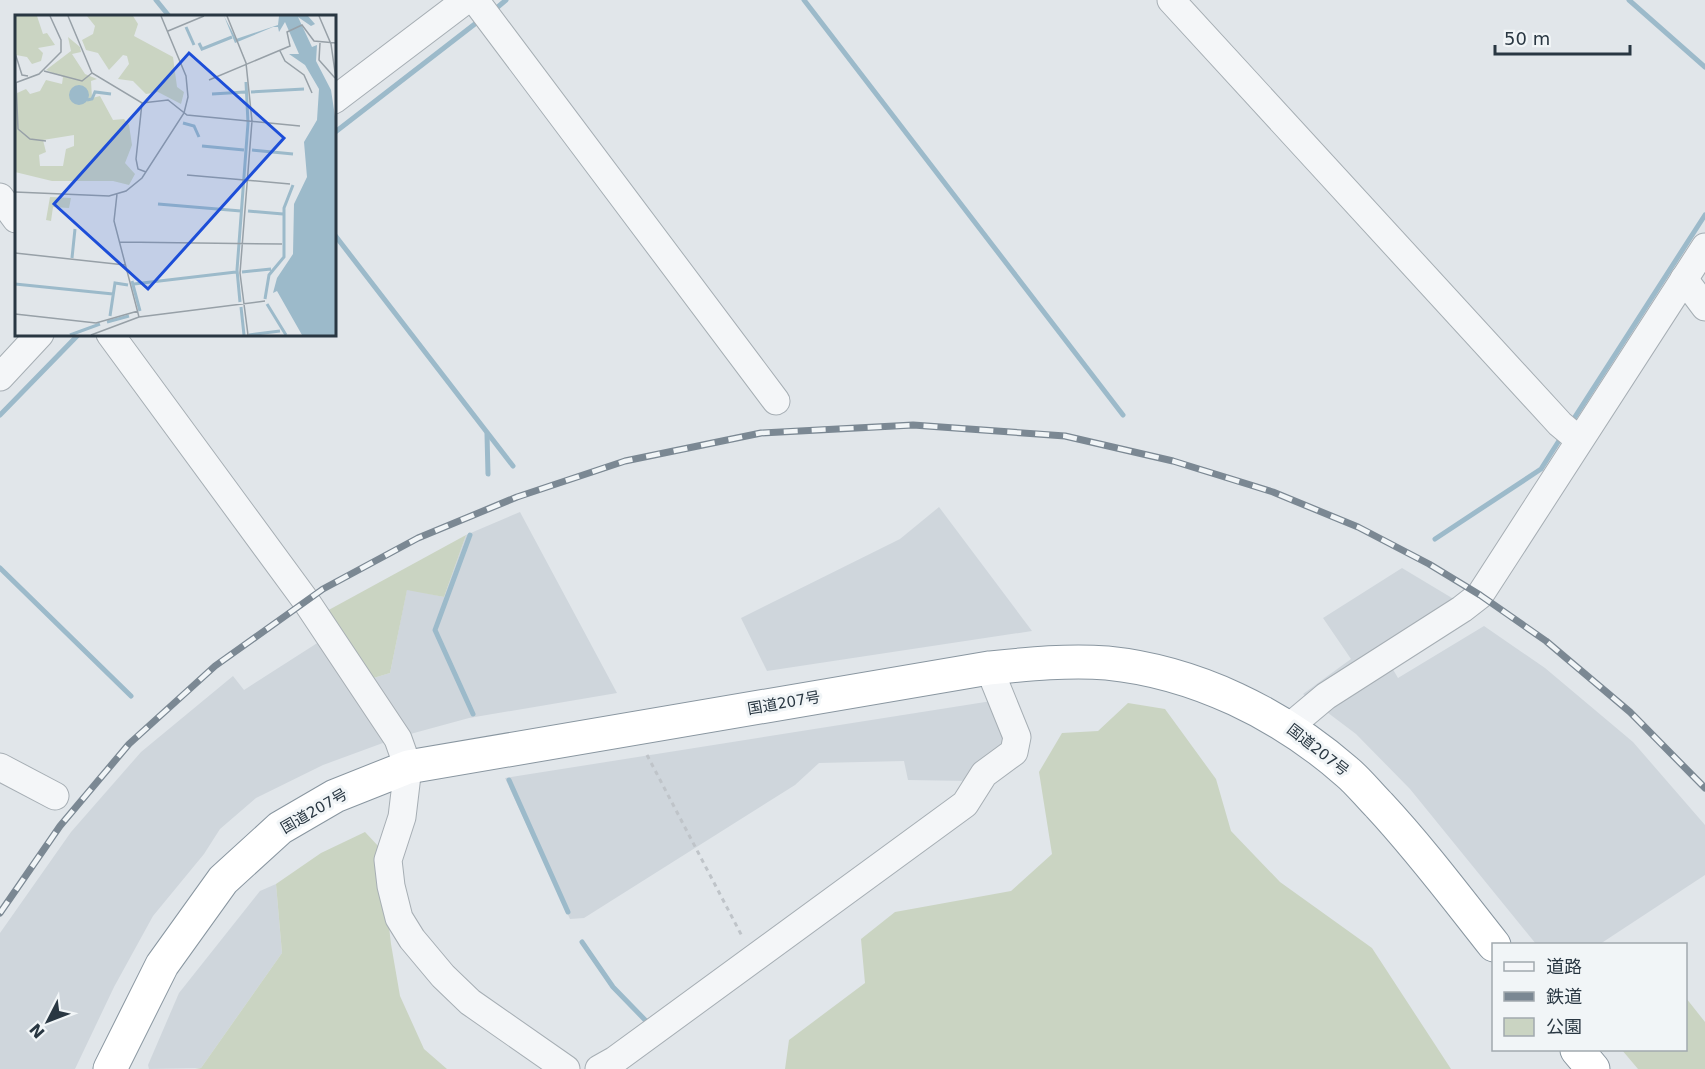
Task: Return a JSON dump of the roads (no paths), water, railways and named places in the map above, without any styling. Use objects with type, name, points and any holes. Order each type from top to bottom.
[{"type":"highway","name":"国道207号","points":[[110,1069],[162,965],[223,880],[280,828],[335,796],[408,767],[989,668],[1045,662],[1107,663],[1167,673],[1221,693],[1289,727],[1348,772],[1409,836],[1492,943]]},
{"type":"highway","points":[[1578,1051],[1593,1069]]},
{"type":"street","points":[[1171,0],[1570,433]]},
{"type":"street","points":[[336,99],[478,8],[776,401]]},
{"type":"street","points":[[0,197],[15,218]]},
{"type":"street","points":[[1289,727],[1326,696],[1462,609],[1480,595],[1570,433],[1684,279],[1705,247]]},
{"type":"street","points":[[1684,279],[1705,308]]},
{"type":"street","points":[[0,377],[38,336]]},
{"type":"street","points":[[112,336],[306,601],[398,739],[408,767],[402,817],[388,860],[391,886],[399,918],[430,961],[470,1002],[566,1069]]},
{"type":"street","points":[[599,1069],[965,804],[984,774],[1014,752],[1017,737],[989,668]]},
{"type":"street","points":[[0,767],[55,796]]},
{"type":"waterway","points":[[156,0],[168,15]]},
{"type":"waterway","points":[[493,11],[506,0]]},
{"type":"waterway","points":[[804,0],[1123,415]]},
{"type":"waterway","points":[[1629,0],[1705,67]]},
{"type":"waterway","points":[[336,131],[480,20]]},
{"type":"waterway","points":[[1571,423],[1705,215]]},
{"type":"waterway","points":[[336,237],[513,466]]},
{"type":"waterway","points":[[0,415],[77,336]]},
{"type":"waterway","points":[[487,434],[488,474]]},
{"type":"waterway","points":[[1435,539],[1541,469],[1562,436]]},
{"type":"waterway","points":[[470,535],[435,630],[473,714]]},
{"type":"waterway","points":[[0,568],[131,696]]},
{"type":"waterway","points":[[509,780],[568,912]]},
{"type":"waterway","points":[[582,942],[613,987],[649,1024]]},
{"type":"railway","points":[[0,913],[60,826],[129,744],[215,666],[323,589],[418,538],[517,497],[625,461],[761,433],[913,425],[1065,436],[1173,461],[1273,492],[1358,527],[1429,564],[1480,595],[1546,641],[1630,712],[1705,788]]}]
